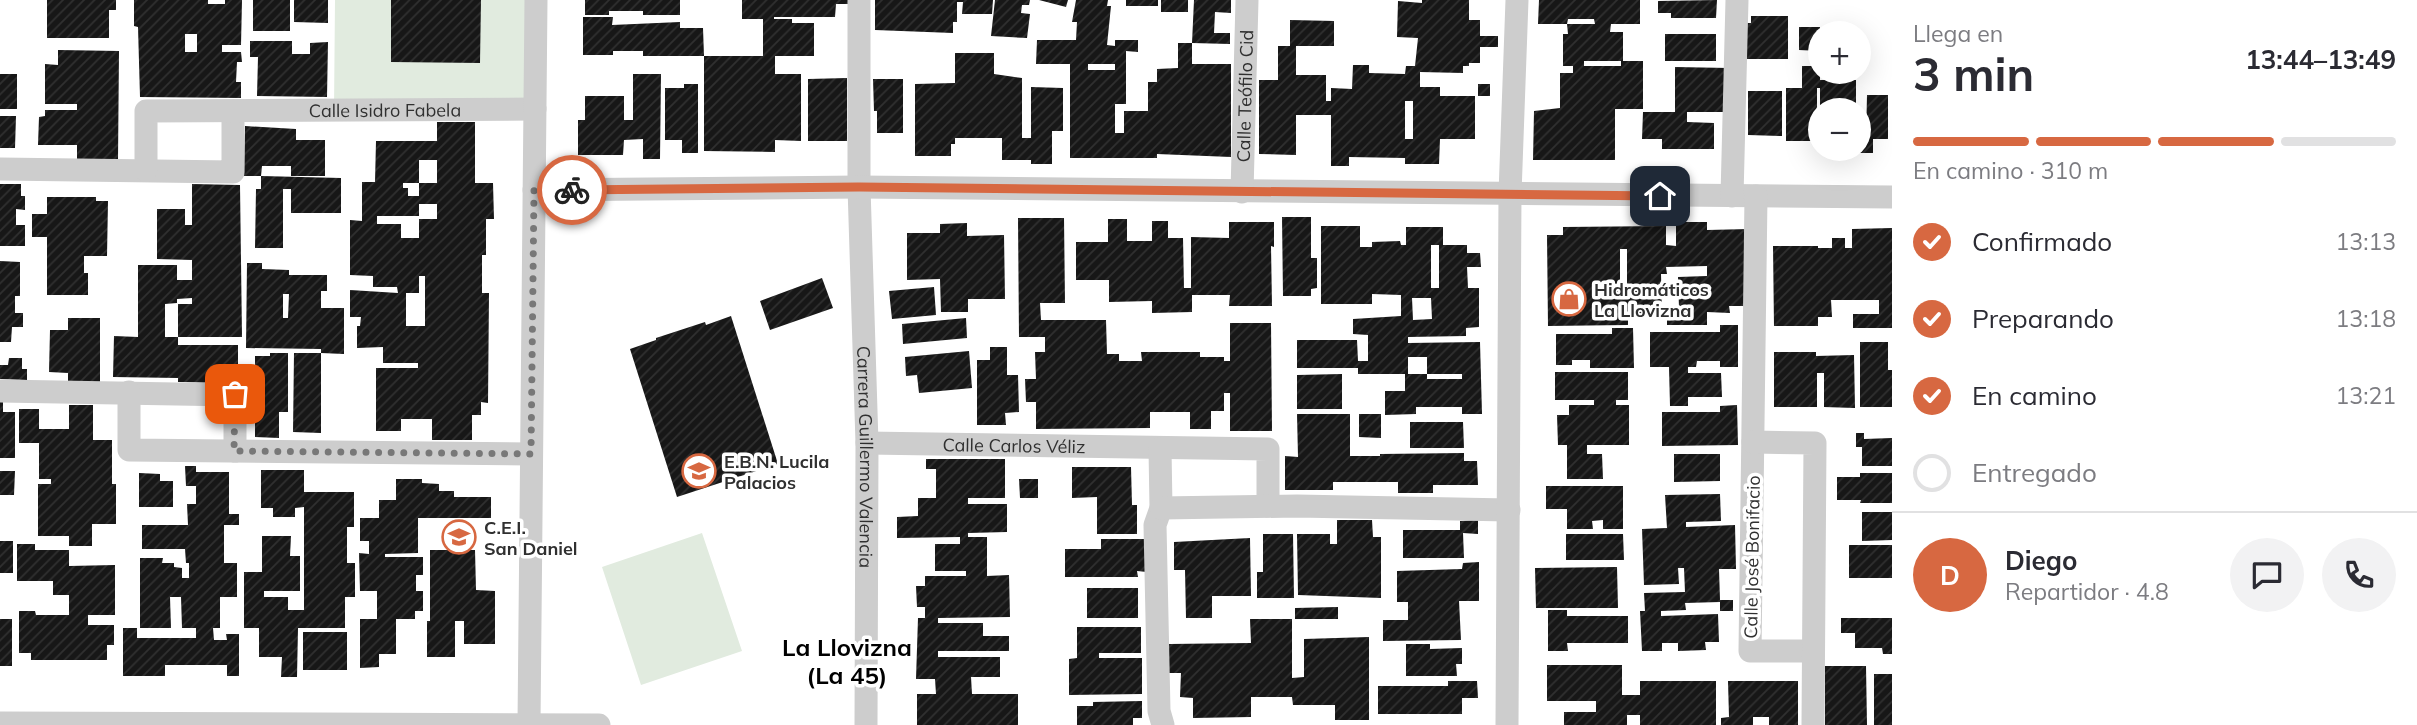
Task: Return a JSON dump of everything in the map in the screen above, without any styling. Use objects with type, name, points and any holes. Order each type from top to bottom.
[{"type":"street","points":[[529,724],[536,0]]},
{"type":"street","name":"Carrera Guillermo Valencia","points":[[859,0],[859,187],[867,443],[866,725]]},
{"type":"street","name":"Calle Teófilo Cid","points":[[1242,192],[1247,0]]},
{"type":"street","points":[[1507,725],[1510,194],[1517,0]]},
{"type":"street","points":[[1732,196],[1737,0]]},
{"type":"street","name":"Calle Isidro Fabela","points":[[146,170],[146,111],[535,109]]},
{"type":"street","points":[[0,169],[233,172],[233,111]]},
{"type":"street","points":[[534,190],[859,187],[1892,197]]},
{"type":"street","name":"Calle José Bonifacio","points":[[1756,196],[1750,651],[1813,651]]},
{"type":"street","points":[[0,390],[235,394],[234,451]]},
{"type":"street","points":[[129,392],[129,450],[531,454]]},
{"type":"street","points":[[1753,442],[1815,443],[1813,725]]},
{"type":"street","name":"Calle Carlos Véliz","points":[[867,443],[1268,449],[1268,506]]},
{"type":"street","points":[[1160,449],[1161,508],[1155,525],[1158,712],[1163,725]]},
{"type":"street","points":[[1161,508],[1268,506],[1509,510]]},
{"type":"street","points":[[0,723],[599,725]]},
{"type":"shaded area","points":[[335,0],[536,0],[535,109],[334,110]]},
{"type":"shaded area","points":[[702,533],[742,651],[641,685],[602,567]]},
{"type":"building","points":[[47,0],[116,0],[116,10],[109,10],[109,38],[47,38]]},
{"type":"building","points":[[134,0],[208,0],[208,4],[225,4],[225,0],[242,0],[241,45],[222,45],[222,52],[241,52],[242,62],[237,62],[236,82],[241,82],[241,98],[140,97],[138,27],[134,26]],"holes":[[[185,34],[197,34],[197,52],[185,52]]]},
{"type":"building","points":[[253,0],[290,0],[290,31],[253,31]]},
{"type":"building","points":[[294,0],[328,0],[328,23],[294,22]]},
{"type":"building","points":[[391,0],[481,0],[480,63],[391,62]]},
{"type":"building","points":[[585,0],[680,0],[680,15],[609,11],[609,15],[585,15]]},
{"type":"building","points":[[742,0],[850,0],[850,4],[836,4],[835,17],[774,17],[792,19],[792,23],[814,23],[814,56],[775,56],[775,74],[801,74],[801,141],[775,140],[775,152],[704,151],[704,56],[763,56],[763,19],[742,19]]},
{"type":"building","points":[[875,0],[993,0],[992,14],[962,14],[963,2],[957,2],[957,22],[953,22],[953,33],[875,30]]},
{"type":"building","points":[[995,0],[1030,0],[1029,5],[1022,5],[1021,13],[1030,14],[1027,38],[991,36]]},
{"type":"building","points":[[1039,0],[1068,0],[1066,7]]},
{"type":"building","points":[[1076,0],[1108,0],[1107,6],[1111,6],[1107,45],[1115,46],[1115,40],[1138,40],[1138,52],[1126,51],[1126,104],[1115,104],[1115,133],[1124,133],[1124,111],[1148,111],[1148,82],[1157,82],[1157,69],[1178,68],[1178,43],[1192,43],[1192,64],[1231,64],[1231,157],[1157,154],[1157,158],[1070,158],[1070,64],[1036,64],[1037,40],[1076,40],[1077,22],[1072,22]],"holes":[[[1088,64],[1115,64],[1115,70],[1088,70]]]},
{"type":"building","points":[[1126,0],[1158,0],[1158,6],[1126,6]]},
{"type":"building","points":[[1161,0],[1188,0],[1188,12],[1161,12]]},
{"type":"building","points":[[1194,0],[1231,0],[1231,13],[1215,12],[1214,33],[1230,33],[1230,44],[1192,43]]},
{"type":"building","points":[[1422,0],[1469,0],[1469,20],[1480,20],[1480,36],[1498,36],[1498,47],[1480,47],[1480,63],[1463,66],[1463,73],[1420,72],[1420,87],[1440,87],[1440,96],[1475,96],[1475,139],[1440,139],[1439,164],[1405,164],[1405,158],[1349,157],[1349,166],[1331,166],[1331,115],[1296,115],[1296,155],[1259,154],[1259,80],[1278,80],[1278,46],[1290,46],[1290,20],[1334,21],[1334,46],[1296,46],[1296,75],[1326,75],[1326,101],[1331,101],[1331,88],[1352,89],[1353,65],[1369,65],[1369,73],[1405,74],[1406,66],[1415,66],[1418,38],[1397,37],[1398,1],[1422,3]],"holes":[[[1405,101],[1413,101],[1413,139],[1405,139]]]},
{"type":"building","points":[[1539,0],[1640,0],[1640,24],[1611,24],[1610,32],[1623,32],[1623,61],[1643,61],[1643,109],[1615,109],[1615,160],[1533,160],[1534,111],[1560,108],[1560,73],[1573,73],[1573,66],[1563,66],[1563,34],[1568,34],[1567,24],[1538,24]],"holes":[[[1568,19],[1594,19],[1595,24],[1567,24]],[[1584,61],[1621,61],[1621,66],[1584,66]]]},
{"type":"building","points":[[1717,0],[1716,18],[1671,18],[1671,13],[1658,13],[1658,1]]},
{"type":"building","points":[[1751,16],[1788,16],[1788,59],[1744,59],[1744,23],[1751,23]]},
{"type":"building","points":[[583,17],[613,17],[612,25],[680,22],[680,28],[703,28],[704,56],[643,56],[643,51],[583,55]]},
{"type":"building","points":[[1799,27],[1808,27],[1808,50],[1799,50]]},
{"type":"building","points":[[1665,34],[1716,34],[1716,61],[1665,61]]},
{"type":"building","points":[[250,41],[292,41],[292,54],[310,54],[310,43],[328,42],[327,97],[257,96],[258,57],[250,57]]},
{"type":"building","points":[[58,50],[119,51],[118,159],[77,159],[77,145],[38,145],[39,117],[45,116],[45,110],[77,110],[77,104],[45,104],[45,64],[58,65]]},
{"type":"building","points":[[955,53],[994,53],[994,74],[1022,78],[1022,138],[1031,138],[1031,87],[1063,88],[1063,131],[1052,131],[1052,164],[1031,164],[1031,160],[1002,160],[1002,138],[955,138],[955,144],[951,144],[951,156],[915,156],[915,84],[955,83]]},
{"type":"building","points":[[1802,66],[1808,66],[1808,84],[1856,84],[1856,98],[1820,98],[1820,88],[1817,88],[1817,98],[1808,98],[1808,141],[1786,141],[1786,88],[1802,88]]},
{"type":"building","points":[[1675,67],[1729,68],[1729,112],[1687,112],[1687,122],[1714,123],[1714,149],[1662,149],[1662,139],[1642,139],[1643,112],[1675,112]]},
{"type":"building","points":[[0,74],[17,74],[17,109],[0,109]]},
{"type":"building","points":[[633,74],[661,74],[660,159],[643,159],[643,139],[624,140],[623,155],[578,155],[578,120],[585,120],[585,96],[624,96],[624,120],[633,120]]},
{"type":"building","points":[[847,78],[847,141],[808,141],[808,79]]},
{"type":"building","points":[[873,79],[903,79],[903,133],[877,133]]},
{"type":"building","points":[[684,84],[698,84],[698,153],[682,153],[682,140],[665,140],[665,88],[684,88]]},
{"type":"building","points":[[1478,84],[1490,84],[1490,96],[1478,96]]},
{"type":"building","points":[[1748,91],[1782,91],[1782,136],[1748,135]]},
{"type":"building","points":[[1867,95],[1888,95],[1888,139],[1873,139],[1873,153],[1871,98],[1867,98]]},
{"type":"building","points":[[0,116],[16,116],[15,148],[0,148]]},
{"type":"building","points":[[437,122],[475,122],[475,183],[493,183],[494,219],[486,219],[486,255],[482,255],[482,293],[489,293],[488,403],[481,402],[481,415],[472,415],[472,440],[432,440],[432,419],[401,419],[401,431],[376,431],[376,368],[418,368],[418,363],[383,363],[383,347],[357,348],[357,326],[360,326],[361,317],[350,317],[350,290],[398,293],[397,287],[373,287],[373,276],[350,275],[350,220],[362,221],[362,182],[375,182],[376,141],[437,141]],"holes":[[[419,160],[437,160],[437,183],[419,183]],[[403,183],[419,183],[419,196],[408,196],[408,188],[403,188]],[[419,204],[437,204],[437,219],[419,219],[419,238],[401,238],[401,224],[377,224],[377,216],[419,216]],[[419,276],[425,276],[425,326],[406,326],[406,293],[419,293]]]},
{"type":"building","points":[[245,126],[296,129],[296,140],[325,140],[325,176],[291,176],[291,166],[262,166],[261,176],[244,176]]},
{"type":"building","points":[[261,176],[341,178],[341,213],[291,213],[291,189],[283,189],[283,248],[255,248],[256,189],[261,189]]},
{"type":"building","points":[[0,184],[21,184],[21,196],[25,196],[25,210],[16,209],[16,225],[25,225],[25,246],[0,246]]},
{"type":"building","points":[[192,184],[240,185],[242,337],[178,337],[178,345],[238,345],[238,383],[178,382],[178,378],[113,377],[114,336],[138,337],[138,265],[177,265],[177,280],[192,280],[192,260],[157,259],[157,209],[185,209],[185,225],[192,225]],"holes":[[[192,298],[192,304],[178,304],[178,337],[165,337],[165,304],[177,303],[177,299]]]},
{"type":"building","points":[[47,197],[96,197],[96,201],[108,201],[107,256],[84,256],[84,273],[88,273],[88,295],[47,295],[47,237],[32,237],[32,214],[47,214]]},
{"type":"building","points":[[1282,217],[1311,217],[1311,258],[1317,258],[1317,288],[1311,289],[1311,296],[1283,296]]},
{"type":"building","points":[[1018,218],[1064,218],[1065,303],[1040,303],[1041,320],[1106,320],[1107,354],[1119,354],[1119,361],[1142,361],[1141,352],[1200,352],[1200,357],[1224,357],[1224,361],[1230,361],[1230,323],[1271,323],[1272,431],[1230,431],[1230,393],[1224,393],[1224,411],[1211,411],[1211,429],[1190,429],[1190,412],[1150,412],[1150,428],[1036,429],[1036,402],[1026,402],[1025,379],[1036,379],[1035,352],[1045,352],[1045,337],[1019,337]]},
{"type":"building","points":[[1108,219],[1127,219],[1127,241],[1152,241],[1152,221],[1168,221],[1168,238],[1183,238],[1184,288],[1191,288],[1191,237],[1229,238],[1229,222],[1274,222],[1274,247],[1271,246],[1272,306],[1229,306],[1230,295],[1192,295],[1192,312],[1152,313],[1152,301],[1109,302],[1109,280],[1076,280],[1076,242],[1108,242]]},
{"type":"building","points":[[1676,222],[1707,222],[1707,230],[1749,229],[1750,306],[1729,306],[1730,313],[1707,312],[1707,325],[1667,325],[1667,309],[1679,308],[1678,277],[1707,276],[1707,266],[1666,267],[1667,274],[1661,274],[1662,315],[1628,315],[1628,325],[1548,326],[1547,235],[1563,235],[1563,227],[1666,226],[1666,245],[1676,246]],"holes":[[[1620,249],[1627,249],[1627,285],[1620,285]]]},
{"type":"building","points":[[967,223],[967,236],[1004,235],[1005,299],[968,299],[968,312],[941,312],[940,279],[907,280],[907,233],[940,233],[940,224]]},
{"type":"building","points":[[1321,226],[1360,226],[1360,247],[1372,247],[1372,242],[1400,241],[1401,245],[1406,245],[1406,227],[1443,227],[1443,245],[1467,245],[1467,253],[1480,253],[1481,267],[1467,267],[1468,288],[1479,288],[1479,327],[1466,328],[1466,336],[1408,337],[1408,343],[1480,342],[1482,414],[1462,414],[1462,407],[1416,407],[1416,414],[1385,415],[1385,391],[1405,391],[1405,374],[1358,374],[1358,368],[1297,368],[1297,340],[1357,340],[1358,361],[1368,361],[1368,335],[1353,334],[1353,319],[1401,316],[1401,295],[1372,294],[1372,304],[1321,304]],"holes":[[[1431,245],[1439,245],[1439,288],[1431,288]],[[1412,298],[1431,298],[1432,319],[1413,320]],[[1408,357],[1427,357],[1427,374],[1408,374]],[[1427,374],[1462,374],[1462,379],[1427,379]]]},
{"type":"building","points":[[1892,228],[1892,328],[1853,328],[1853,314],[1879,314],[1879,300],[1831,300],[1832,317],[1818,317],[1818,326],[1774,326],[1773,246],[1832,248],[1832,238],[1845,238],[1845,248],[1852,248],[1852,229]]},
{"type":"building","points":[[0,261],[20,262],[20,296],[15,296],[15,313],[23,313],[23,327],[12,327],[11,342],[0,342]]},
{"type":"building","points":[[247,263],[262,263],[262,269],[289,270],[289,275],[327,275],[327,291],[321,291],[321,308],[344,308],[344,354],[321,353],[321,349],[246,348]],"holes":[[[283,294],[289,294],[288,318],[283,318]]]},
{"type":"building","points":[[822,278],[833,308],[770,330],[760,301]]},
{"type":"building","points":[[934,287],[936,315],[892,319],[889,291]]},
{"type":"building","points":[[731,316],[778,464],[677,497],[630,349],[656,338]]},
{"type":"building","points":[[68,318],[100,318],[100,385],[68,385],[68,373],[49,372],[50,330],[68,330]]},
{"type":"building","points":[[966,318],[967,338],[903,344],[902,324]]},
{"type":"building","points":[[1720,325],[1738,325],[1738,367],[1720,367],[1720,361],[1697,361],[1696,367],[1688,367],[1688,373],[1721,373],[1722,397],[1688,397],[1688,406],[1670,406],[1669,367],[1650,367],[1650,332],[1720,332]]},
{"type":"building","points":[[1612,328],[1633,328],[1634,368],[1590,368],[1590,360],[1572,360],[1572,365],[1556,365],[1556,334],[1612,334]]},
{"type":"building","points":[[1860,342],[1888,342],[1888,370],[1892,370],[1892,407],[1860,407]]},
{"type":"building","points":[[990,347],[1007,347],[1007,375],[1018,375],[1019,412],[1005,413],[1006,425],[977,425],[977,360],[990,360]]},
{"type":"building","points":[[969,351],[972,388],[919,393],[917,375],[906,376],[905,357]]},
{"type":"building","points":[[1774,352],[1816,352],[1816,356],[1854,355],[1855,408],[1824,407],[1824,373],[1817,373],[1817,407],[1774,407]]},
{"type":"building","points":[[270,353],[288,353],[288,412],[279,412],[279,438],[255,437],[255,414],[243,414],[243,398],[255,398],[255,356],[270,356]]},
{"type":"building","points":[[294,353],[321,353],[321,433],[293,432]]},
{"type":"building","points":[[9,358],[22,358],[22,369],[27,369],[27,380],[0,379],[0,365],[8,365]]},
{"type":"building","points":[[1555,372],[1628,372],[1628,400],[1616,400],[1616,405],[1629,405],[1629,445],[1587,445],[1587,454],[1602,454],[1603,479],[1567,479],[1567,445],[1558,445],[1557,415],[1569,415],[1569,405],[1594,405],[1594,400],[1555,400]]},
{"type":"building","points":[[1342,374],[1342,409],[1297,409],[1297,375]]},
{"type":"building","points":[[0,402],[3,402],[3,412],[15,412],[15,458],[0,458]]},
{"type":"building","points":[[69,405],[93,405],[93,440],[112,440],[116,524],[92,524],[92,546],[69,546],[69,536],[38,536],[38,484],[51,484],[51,479],[39,479],[39,443],[19,443],[19,409],[39,409],[39,429],[69,429]]},
{"type":"building","points":[[1737,405],[1738,445],[1662,446],[1662,412],[1720,412],[1720,406]]},
{"type":"building","points":[[1297,414],[1350,414],[1350,456],[1464,453],[1464,461],[1477,461],[1478,485],[1433,485],[1433,493],[1398,493],[1398,482],[1333,482],[1333,490],[1285,490],[1285,456],[1298,457]]},
{"type":"building","points":[[1359,414],[1381,414],[1381,438],[1359,437]]},
{"type":"building","points":[[1410,422],[1463,422],[1464,448],[1410,448]]},
{"type":"building","points":[[1856,433],[1864,433],[1864,439],[1892,438],[1892,466],[1862,466],[1862,447],[1856,447]]},
{"type":"building","points":[[1674,454],[1720,454],[1720,481],[1674,482]]},
{"type":"building","points":[[926,459],[1005,459],[1005,498],[968,498],[968,504],[1007,504],[1007,532],[968,533],[968,537],[987,537],[987,576],[1009,575],[1010,617],[938,618],[938,623],[983,623],[983,636],[1009,636],[1009,651],[938,651],[938,657],[1000,657],[1000,677],[971,677],[972,694],[1018,694],[1018,725],[917,725],[917,694],[936,694],[935,679],[916,679],[918,618],[925,618],[925,607],[917,607],[916,586],[925,586],[925,576],[966,576],[966,571],[935,571],[935,544],[960,544],[960,537],[897,538],[897,517],[918,516],[918,498],[936,498],[936,469],[926,469]]},
{"type":"building","points":[[185,466],[196,466],[196,472],[229,472],[229,514],[239,514],[239,525],[224,525],[224,563],[237,563],[237,597],[220,597],[220,628],[213,628],[214,640],[227,640],[226,634],[239,634],[239,676],[227,676],[227,665],[165,665],[165,676],[123,676],[123,628],[137,628],[137,638],[196,638],[196,628],[182,628],[181,597],[170,597],[171,628],[140,628],[140,558],[163,558],[162,563],[174,563],[174,567],[182,568],[182,578],[189,578],[185,549],[142,549],[142,525],[188,525],[187,504],[196,504],[196,486],[186,486]]},
{"type":"building","points":[[1072,467],[1131,467],[1132,505],[1137,505],[1137,534],[1097,534],[1097,497],[1072,498]]},
{"type":"building","points":[[261,470],[304,470],[304,492],[354,492],[354,527],[347,527],[347,563],[355,563],[355,597],[345,597],[345,628],[298,628],[297,677],[281,677],[282,657],[259,657],[259,628],[244,628],[244,572],[262,572],[262,536],[291,536],[290,556],[300,556],[300,591],[264,591],[264,597],[288,597],[288,610],[304,610],[304,507],[295,508],[295,517],[273,517],[273,508],[261,508]]},
{"type":"building","points":[[0,471],[15,471],[14,495],[0,495]]},
{"type":"building","points":[[139,473],[160,474],[160,481],[173,481],[173,507],[139,507]]},
{"type":"building","points":[[1860,473],[1892,473],[1892,503],[1837,500],[1837,477],[1860,477]]},
{"type":"building","points":[[396,479],[422,479],[422,483],[439,484],[439,491],[454,491],[454,497],[491,497],[491,518],[418,518],[418,553],[385,554],[385,557],[423,557],[423,575],[416,575],[416,591],[423,591],[423,611],[415,611],[415,619],[396,619],[396,654],[379,654],[379,667],[360,668],[360,619],[377,619],[377,591],[360,591],[359,553],[369,554],[369,541],[360,541],[360,518],[379,518],[379,500],[396,500]]},
{"type":"building","points":[[1019,479],[1038,479],[1038,498],[1020,498]]},
{"type":"building","points":[[1546,486],[1623,486],[1623,529],[1603,529],[1603,520],[1592,521],[1593,529],[1567,529],[1567,509],[1546,509]]},
{"type":"building","points":[[1720,494],[1721,521],[1686,522],[1686,527],[1735,525],[1736,569],[1719,569],[1720,600],[1733,600],[1733,611],[1720,611],[1720,602],[1685,603],[1686,610],[1661,611],[1661,616],[1718,614],[1719,642],[1705,642],[1706,650],[1678,651],[1678,643],[1662,643],[1662,651],[1642,651],[1640,611],[1645,611],[1644,593],[1685,592],[1684,568],[1678,568],[1679,584],[1644,585],[1642,529],[1667,528],[1665,495]]},
{"type":"building","points":[[1862,512],[1892,512],[1892,540],[1862,541]]},
{"type":"building","points":[[1337,520],[1372,520],[1373,537],[1381,537],[1381,598],[1298,595],[1297,534],[1330,534],[1330,544],[1337,544]]},
{"type":"building","points":[[1478,520],[1478,534],[1463,533],[1464,558],[1403,558],[1403,530],[1460,530],[1460,521]]},
{"type":"building","points":[[1263,534],[1293,534],[1294,598],[1257,598],[1257,572],[1263,572]]},
{"type":"building","points":[[1566,534],[1623,534],[1624,560],[1566,560]]},
{"type":"building","points":[[1250,538],[1251,596],[1212,596],[1212,618],[1186,618],[1185,570],[1174,570],[1174,542]]},
{"type":"building","points":[[1101,539],[1147,539],[1147,572],[1137,571],[1138,577],[1065,577],[1065,549],[1101,549]]},
{"type":"building","points":[[0,541],[13,541],[13,573],[0,573]]},
{"type":"building","points":[[17,544],[35,544],[35,550],[69,550],[69,566],[115,565],[115,615],[88,615],[88,625],[114,625],[114,645],[107,645],[107,660],[31,660],[31,653],[19,653],[19,611],[35,611],[36,615],[69,615],[69,595],[53,595],[53,581],[17,581]]},
{"type":"building","points":[[1849,545],[1892,545],[1892,578],[1849,578]]},
{"type":"building","points":[[430,550],[475,550],[476,590],[495,591],[495,644],[464,644],[464,621],[455,621],[455,657],[427,657]]},
{"type":"building","points":[[1479,562],[1479,601],[1459,601],[1461,640],[1383,641],[1383,620],[1408,620],[1408,602],[1397,602],[1397,571],[1462,569],[1463,563]]},
{"type":"building","points":[[1617,567],[1618,608],[1536,608],[1535,568]]},
{"type":"building","points":[[1087,588],[1138,588],[1138,618],[1087,618]]},
{"type":"building","points":[[1338,607],[1338,619],[1295,619],[1295,608]]},
{"type":"building","points":[[1548,610],[1567,610],[1567,616],[1628,616],[1628,643],[1567,643],[1568,651],[1548,651]]},
{"type":"building","points":[[1841,618],[1892,618],[1892,654],[1883,654],[1882,648],[1855,648],[1855,633],[1841,633]]},
{"type":"building","points":[[0,619],[12,619],[12,666],[0,666]]},
{"type":"building","points":[[1250,619],[1292,619],[1292,678],[1304,677],[1304,639],[1369,637],[1369,720],[1335,720],[1335,705],[1293,705],[1292,697],[1251,697],[1251,717],[1193,718],[1193,698],[1180,697],[1181,673],[1169,673],[1169,644],[1251,643]]},
{"type":"building","points":[[1077,627],[1141,627],[1141,653],[1099,653],[1099,658],[1142,658],[1142,694],[1069,695],[1069,659],[1077,658]]},
{"type":"building","points":[[303,632],[347,632],[347,670],[303,670]]},
{"type":"building","points":[[1406,644],[1430,644],[1430,649],[1462,648],[1462,664],[1456,664],[1457,676],[1406,676]]},
{"type":"building","points":[[1547,665],[1622,665],[1622,695],[1640,695],[1640,681],[1716,681],[1716,725],[1640,725],[1640,715],[1627,715],[1627,725],[1564,725],[1564,712],[1596,712],[1596,701],[1547,701]]},
{"type":"building","points":[[1825,666],[1866,666],[1867,725],[1825,725]]},
{"type":"building","points":[[1874,674],[1892,674],[1892,725],[1874,725]]},
{"type":"building","points":[[1448,681],[1477,681],[1478,698],[1462,698],[1462,714],[1378,714],[1378,686],[1448,686]]},
{"type":"building","points":[[1728,681],[1798,681],[1798,725],[1769,725],[1769,717],[1753,717],[1753,725],[1721,725],[1721,718],[1729,717]]},
{"type":"building","points":[[1142,701],[1142,718],[1133,718],[1133,725],[1077,725],[1077,706],[1093,706],[1093,702]]},
{"type":"way so far","points":[[235,394],[234,451],[531,454],[534,190],[572,190]]},
{"type":"place","name":"Hidromáticos La Llovizna","points":[[1569,299]]},
{"type":"place","name":"E.B.N. Lucila Palacios","points":[[699,471]]},
{"type":"place","name":"C.E.I. San Daniel","points":[[459,537]]},
{"type":"district","name":"La Llovizna (La 45)","points":[[847,661]]},
{"type":"route","points":[[572,190],[859,187],[1660,196]]}]
